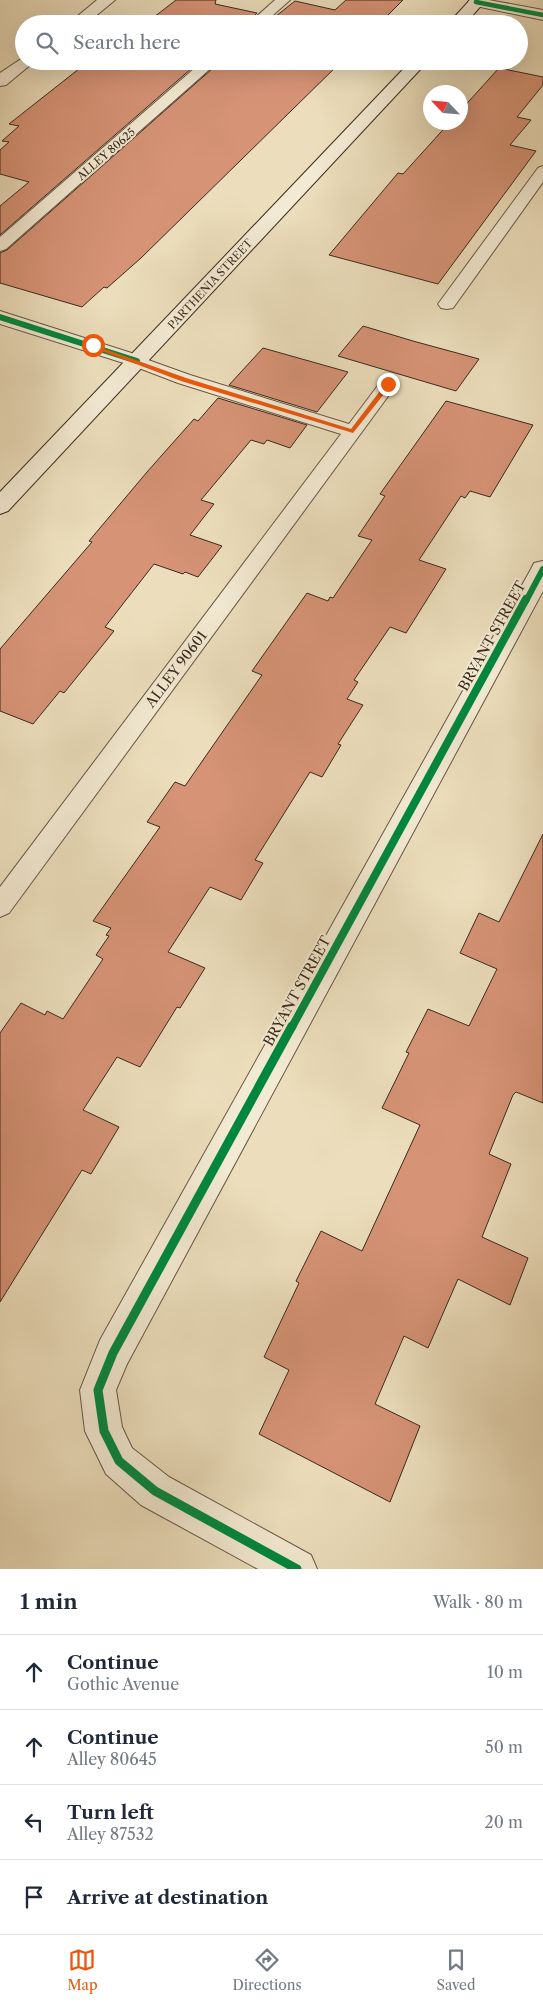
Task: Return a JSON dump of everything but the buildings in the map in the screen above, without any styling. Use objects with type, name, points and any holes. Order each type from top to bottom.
[{"type":"street","points":[[88,15],[107,0]]},
{"type":"street","points":[[464,15],[477,1],[543,16]]},
{"type":"street","points":[[4,74],[15,68]]},
{"type":"street","name":"PARTHENIA STREET","points":[[0,506],[412,70]]},
{"type":"street","points":[[0,317],[137,361]]},
{"type":"street","name":"BRYANT STREET","points":[[296,1569],[155,1491],[119,1461],[104,1431],[98,1390],[113,1353],[543,569]]},
{"type":"lane","points":[[266,15],[283,0]]},
{"type":"lane","name":"ALLEY 80625","points":[[0,246],[202,70]]},
{"type":"lane","points":[[447,304],[543,171]]},
{"type":"lane","points":[[137,361],[184,379],[353,431]]},
{"type":"lane","name":"ALLEY 90601","points":[[0,906],[388,384]]},
{"type":"cycle path","points":[[476,2],[543,15]]},
{"type":"cycle path","points":[[0,317],[137,361]]},
{"type":"cycle path","points":[[297,1569],[155,1491],[119,1461],[104,1431],[98,1390],[113,1353],[543,569]]},
{"type":"route","points":[[93,345],[184,379],[353,431],[388,384]]}]
